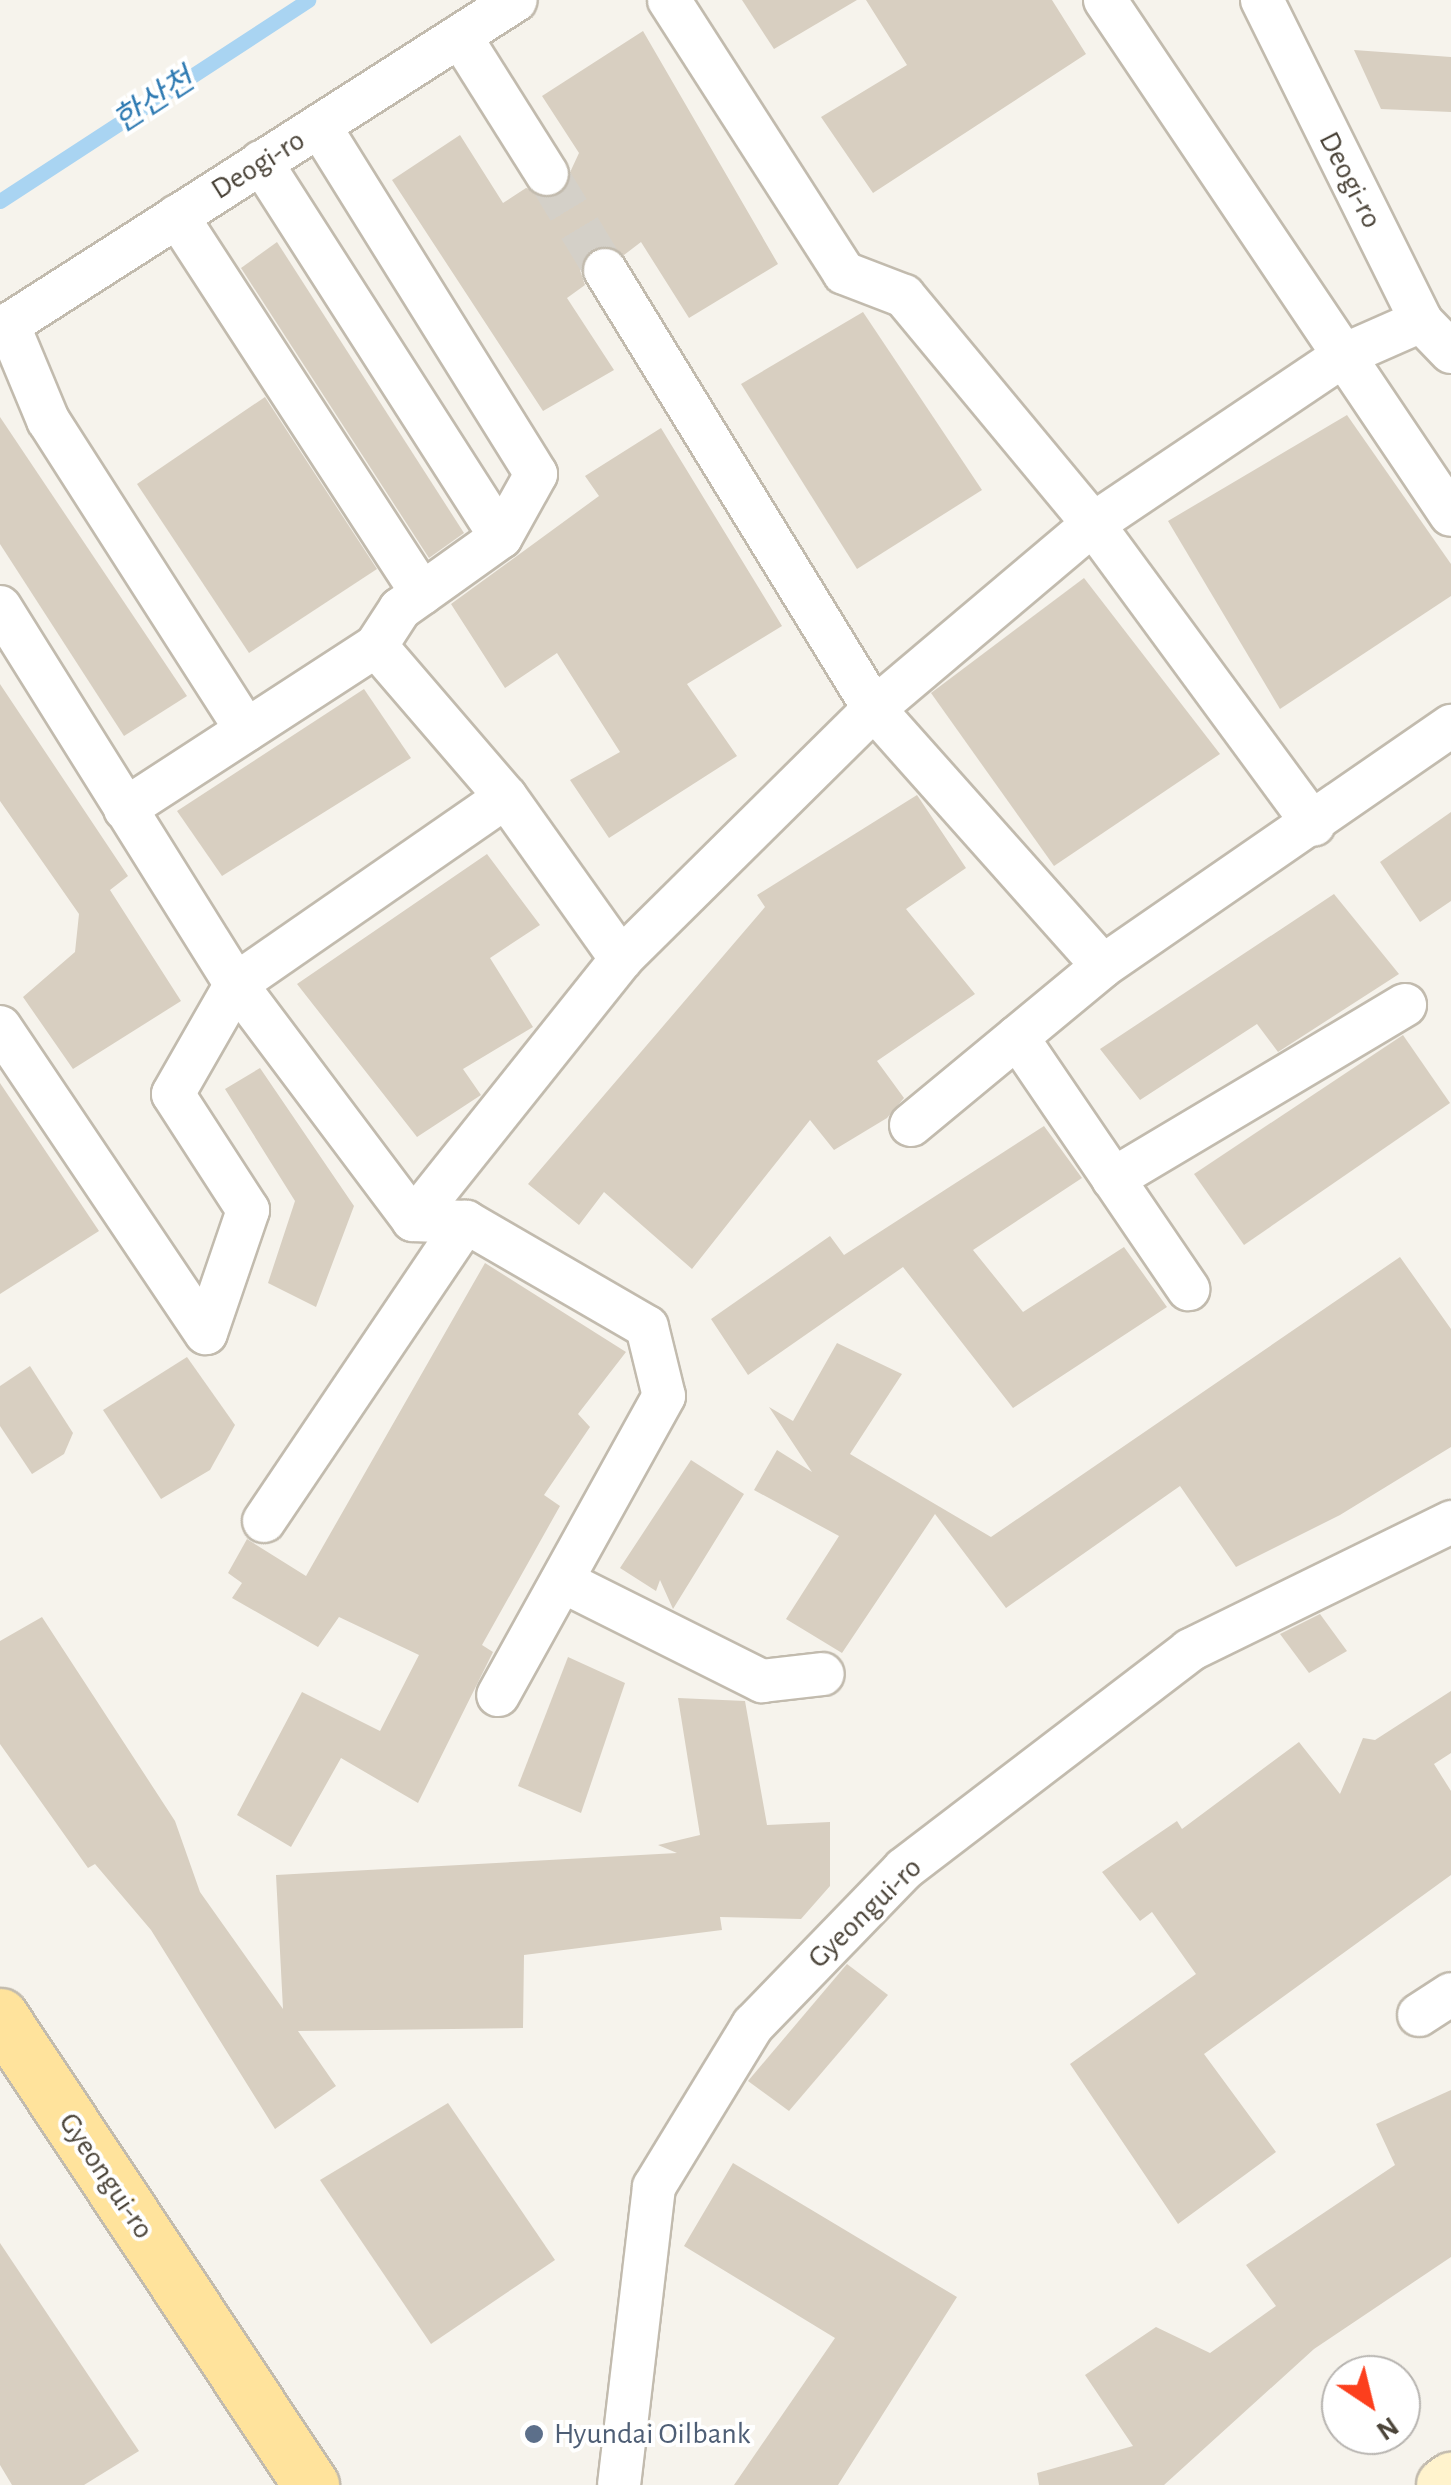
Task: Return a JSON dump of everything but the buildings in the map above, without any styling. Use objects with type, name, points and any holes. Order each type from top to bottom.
[{"type":"main road","name":"Gyeongui-ro","points":[[0,2016],[311,2485]]},
{"type":"main road","points":[[1444,2485],[1451,2480]]},
{"type":"street","name":"Deogi-ro","points":[[4,327],[516,0]]},
{"type":"street","points":[[670,0],[844,273],[904,296],[1093,524],[1314,824]]},
{"type":"street","points":[[1105,0],[1451,515]]},
{"type":"street","name":"Deogi-ro","points":[[1262,0],[1421,321],[1451,352]]},
{"type":"street","points":[[460,36],[546,174]]},
{"type":"street","points":[[125,809],[376,646],[422,594],[501,537],[536,474],[319,126]]},
{"type":"street","points":[[261,162],[501,537]]},
{"type":"street","points":[[177,216],[422,594]]},
{"type":"street","points":[[605,270],[874,709],[1103,966]]},
{"type":"street","points":[[413,1220],[621,960],[874,709],[1093,524],[1346,354],[1421,321]]},
{"type":"street","points":[[4,327],[48,420],[246,730]]},
{"type":"street","points":[[0,607],[236,984],[413,1220]]},
{"type":"street","points":[[376,646],[506,797],[621,960]]},
{"type":"street","points":[[911,1125],[1103,966],[1451,726]]},
{"type":"street","points":[[0,1028],[206,1334],[248,1210],[173,1094],[236,984],[506,797]]},
{"type":"street","points":[[1113,1179],[1405,1005]]},
{"type":"street","points":[[1017,1037],[1188,1290]]},
{"type":"street","points":[[413,1220],[466,1222],[646,1327],[664,1396],[498,1695]]},
{"type":"street","points":[[264,1521],[466,1222]]},
{"type":"street","name":"Gyeongui-ro","points":[[619,2485],[654,2187],[754,2025],[904,1869],[1190,1650],[1451,1522]]},
{"type":"street","points":[[562,1581],[762,1681],[823,1674]]},
{"type":"waterway","name":"한산천","points":[[0,201],[308,0]]},
{"type":"tunnel","points":[[547,174],[605,270]]},
{"type":"place","name":"Hyundai Oilbank","points":[[534,2434]]}]
